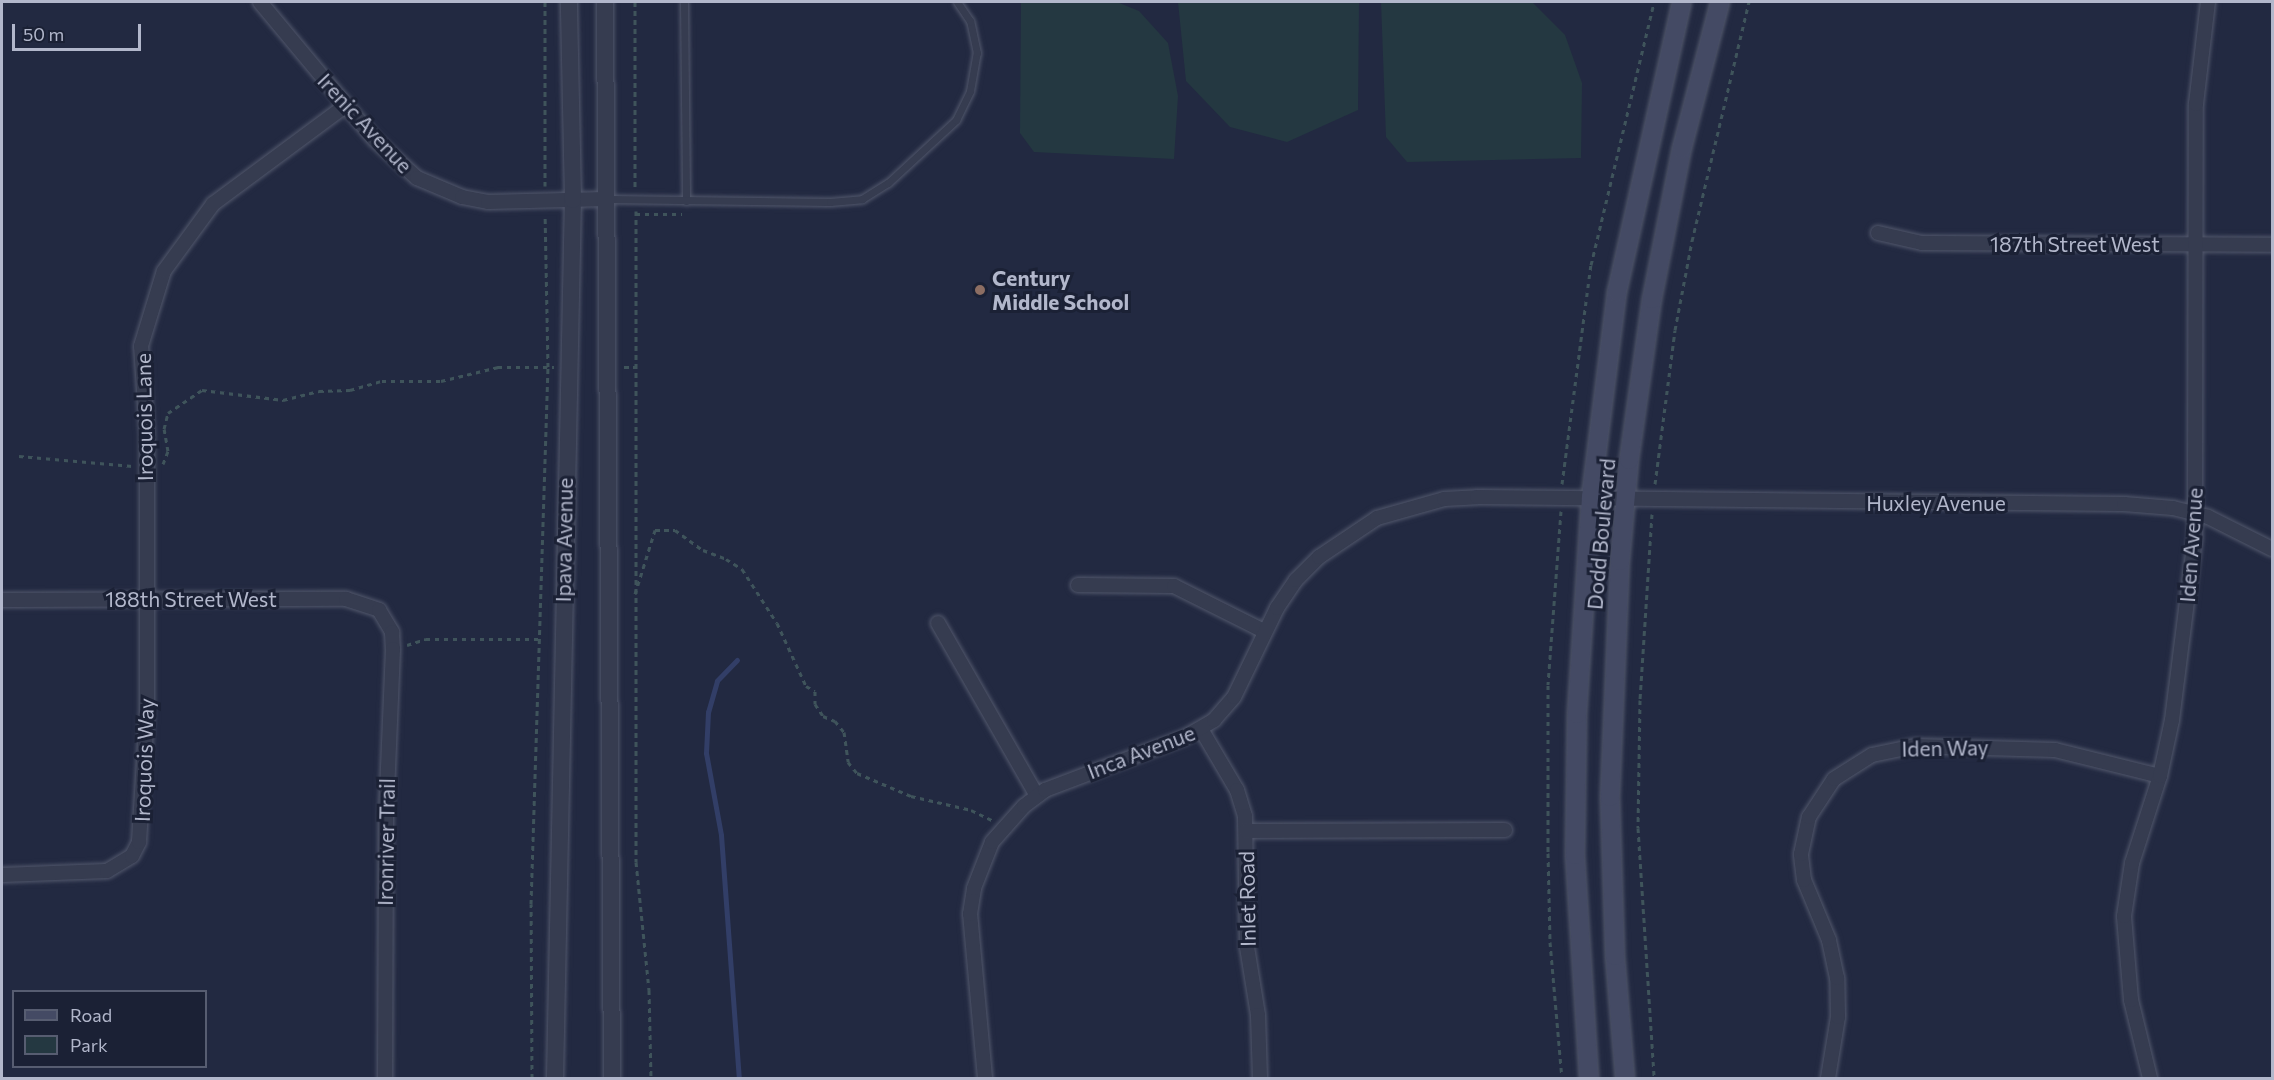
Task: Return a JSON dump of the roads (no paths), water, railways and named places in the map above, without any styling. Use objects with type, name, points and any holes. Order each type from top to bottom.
[{"type":"main road","name":"Dodd Boulevard","points":[[1589,1078],[1575,855],[1577,714],[1591,497],[1617,292],[1682,2]]},
{"type":"main road","name":"Dodd Boulevard","points":[[1625,1078],[1615,956],[1610,797],[1612,677],[1626,497],[1645,346],[1666,224],[1720,2]]},
{"type":"street","name":"Ipava Avenue","points":[[555,1078],[573,200],[569,2]]},
{"type":"street","name":"Ipava Avenue","points":[[605,2],[612,1078]]},
{"type":"street","name":"Iden Avenue","points":[[2150,1078],[2131,1000],[2124,916],[2132,863],[2160,776],[2176,692],[2196,514],[2199,245],[2196,104],[2208,2]]},
{"type":"street","name":"Irenic Avenue","points":[[266,4],[374,140],[417,178],[462,197],[488,202],[606,199]]},
{"type":"street","name":"Iroquois Lane","points":[[145,598],[146,466],[141,346],[164,271],[213,204],[345,106]]},
{"type":"street","name":"187th Street West","points":[[1878,233],[1922,243],[2272,245]]},
{"type":"street","name":"Huxley Avenue","points":[[1591,497],[2124,504],[2196,514],[2241,531],[2272,549]]},
{"type":"street","name":"Inca Avenue","points":[[986,1078],[970,914],[980,866],[1002,828],[1037,796],[1068,780],[1201,729],[1234,697],[1264,632],[1296,580],[1319,557],[1377,518],[1444,499],[1591,497]]},
{"type":"street","points":[[1078,585],[1174,586],[1264,632]]},
{"type":"street","name":"Iroquois Way","points":[[2,875],[107,871],[132,856],[140,842],[147,712],[145,598]]},
{"type":"street","name":"188th Street West","points":[[2,600],[346,599],[379,610]]},
{"type":"street","name":"Ironriver Trail","points":[[379,610],[392,632],[393,649],[386,818],[385,1078]]},
{"type":"street","points":[[938,623],[1037,796]]},
{"type":"street","name":"Inlet Road","points":[[1201,729],[1237,790],[1246,831],[1247,947],[1258,1015],[1260,1078]]},
{"type":"street","name":"Iden Way","points":[[1828,1078],[1838,1017],[1837,978],[1829,940],[1804,880],[1801,854],[1809,817],[1834,779],[1872,755],[1916,746],[2055,750],[2160,776]]},
{"type":"street","points":[[1246,831],[1505,830]]},
{"type":"lane","points":[[684,2],[686,201]]},
{"type":"lane","points":[[606,199],[830,202],[862,199],[888,183],[956,120],[970,91],[977,53],[970,21],[957,2]]},
{"type":"waterway","points":[[737,660],[717,681],[708,712],[706,753],[721,835],[739,1078]]},
{"type":"place","name":"Century Middle School","points":[[980,290]]}]
